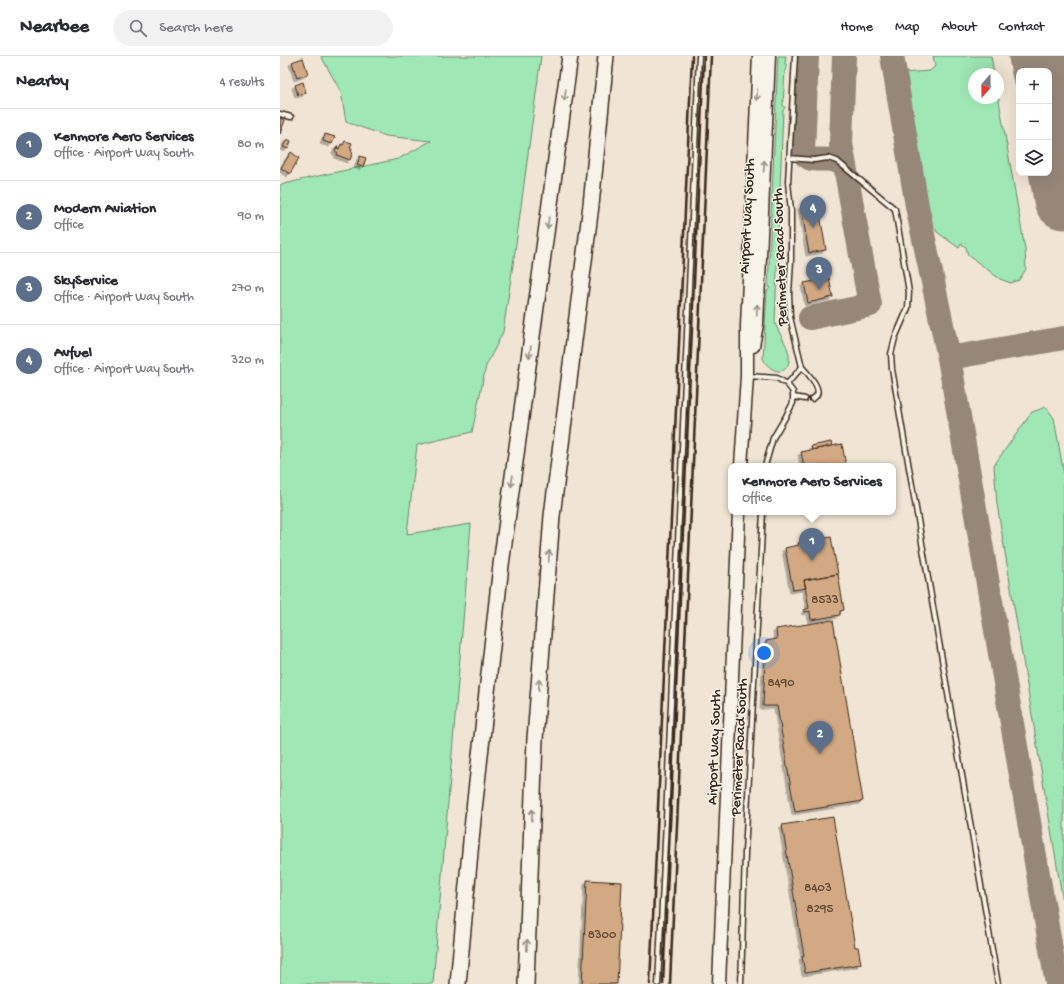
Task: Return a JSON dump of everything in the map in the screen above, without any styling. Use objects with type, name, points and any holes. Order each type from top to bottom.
[{"type":"highway","points":[[458,984],[473,819],[501,565],[570,56]]},
{"type":"highway","points":[[526,984],[535,739],[552,516],[591,205],[606,56]]},
{"type":"main road","name":"Airport Way South","points":[[741,463],[747,376],[758,56]]},
{"type":"main road","name":"Airport Way South","points":[[747,376],[757,324],[769,56]]},
{"type":"main road","name":"Airport Way South","points":[[719,984],[739,515]]},
{"type":"lane","points":[[658,984],[699,56]]},
{"type":"lane","name":"Perimeter Road South","points":[[795,56],[788,176],[791,211],[789,294],[790,317],[802,367]]},
{"type":"lane","points":[[280,114],[291,117]]},
{"type":"lane","points":[[789,158],[814,160],[828,158],[837,162],[895,209],[909,292],[908,308],[895,338],[891,354],[892,369],[998,984]]},
{"type":"lane","points":[[787,384],[802,367],[818,389],[818,394],[812,399]]},
{"type":"lane","points":[[747,376],[777,378],[787,384],[793,392],[793,403],[773,438],[766,463]]},
{"type":"lane","points":[[794,397],[805,399]]},
{"type":"lane","name":"Perimeter Road South","points":[[740,984],[745,853],[763,515]]},
{"type":"green space","points":[[321,56],[541,56],[503,332],[486,366],[472,432],[417,445],[407,534],[471,524],[433,984],[280,984],[280,185],[398,159],[431,141],[386,136],[346,122],[341,92]]},
{"type":"green space","points":[[778,56],[786,56],[785,64],[787,65],[785,71],[783,105],[785,108],[783,110],[775,323],[787,347],[789,361],[784,370],[781,371],[773,369],[765,363],[763,358],[767,291],[770,288],[768,287]]},
{"type":"green space","points":[[933,56],[991,56],[993,68],[968,68],[968,104],[1000,104],[1025,249],[1026,269],[1019,280],[1011,283],[1000,279],[968,255],[966,247],[961,244],[959,248],[937,232],[927,216],[902,73],[930,71],[935,66]]},
{"type":"green space","points":[[1046,407],[1054,418],[1064,475],[1064,908],[997,504],[994,465],[1032,412]]},
{"type":"building","points":[[303,58],[308,74],[297,78],[292,62]]},
{"type":"building","points":[[303,82],[306,93],[298,95],[295,85]]},
{"type":"building","points":[[280,118],[285,120],[280,134]]},
{"type":"building","points":[[325,134],[335,137],[332,144],[323,141]]},
{"type":"building","points":[[287,139],[291,141],[288,149],[283,147]]},
{"type":"building","points":[[345,141],[352,143],[350,148],[352,148],[351,151],[353,152],[350,160],[337,155],[338,153],[335,151],[337,146],[339,149],[341,144],[343,145]]},
{"type":"building","points":[[291,152],[299,158],[290,174],[281,168]]},
{"type":"building","points":[[360,156],[366,158],[363,167],[357,165]]},
{"type":"building","points":[[818,203],[826,250],[809,253],[801,206]]},
{"type":"building","points":[[829,278],[833,297],[808,303],[804,283]]},
{"type":"building","points":[[831,442],[832,446],[812,450],[811,446]]},
{"type":"building","points":[[842,444],[845,463],[803,463],[801,452]]},
{"type":"building","points":[[831,537],[838,574],[804,580],[806,588],[793,590],[785,548],[799,545],[798,543]]},
{"type":"building","points":[[838,574],[844,610],[840,611],[840,615],[811,620],[810,611],[805,612],[804,610],[809,608],[804,580]]},
{"type":"building","points":[[833,620],[863,801],[795,812],[777,706],[763,706],[766,641],[777,639],[776,629]]},
{"type":"building","points":[[833,817],[855,947],[858,947],[861,964],[805,973],[802,956],[804,956],[782,825]]},
{"type":"building","points":[[587,880],[622,882],[617,984],[582,984]]},
{"type":"taxiway","points":[[807,56],[803,152],[810,158],[828,159],[838,162]]},
{"type":"taxiway","points":[[810,318],[870,305],[841,144],[844,56]]},
{"type":"taxiway","points":[[892,56],[917,206],[949,358],[1057,984]]},
{"type":"taxiway","points":[[949,358],[1064,338]]},
{"type":"runway","points":[[1039,56],[1041,68]]},
{"type":"runway","points":[[1052,130],[1064,199]]},
{"type":"railway","points":[[650,984],[692,56]]},
{"type":"railway","points":[[663,984],[704,56]]},
{"type":"railway","points":[[670,984],[711,56]]},
{"type":"place","name":"Avfuel","points":[[813,228]]},
{"type":"place","name":"SkyService","points":[[819,290]]},
{"type":"place","name":"Kenmore Aero Services","points":[[812,561]]},
{"type":"place","name":"Modern Aviation","points":[[820,754]]}]
